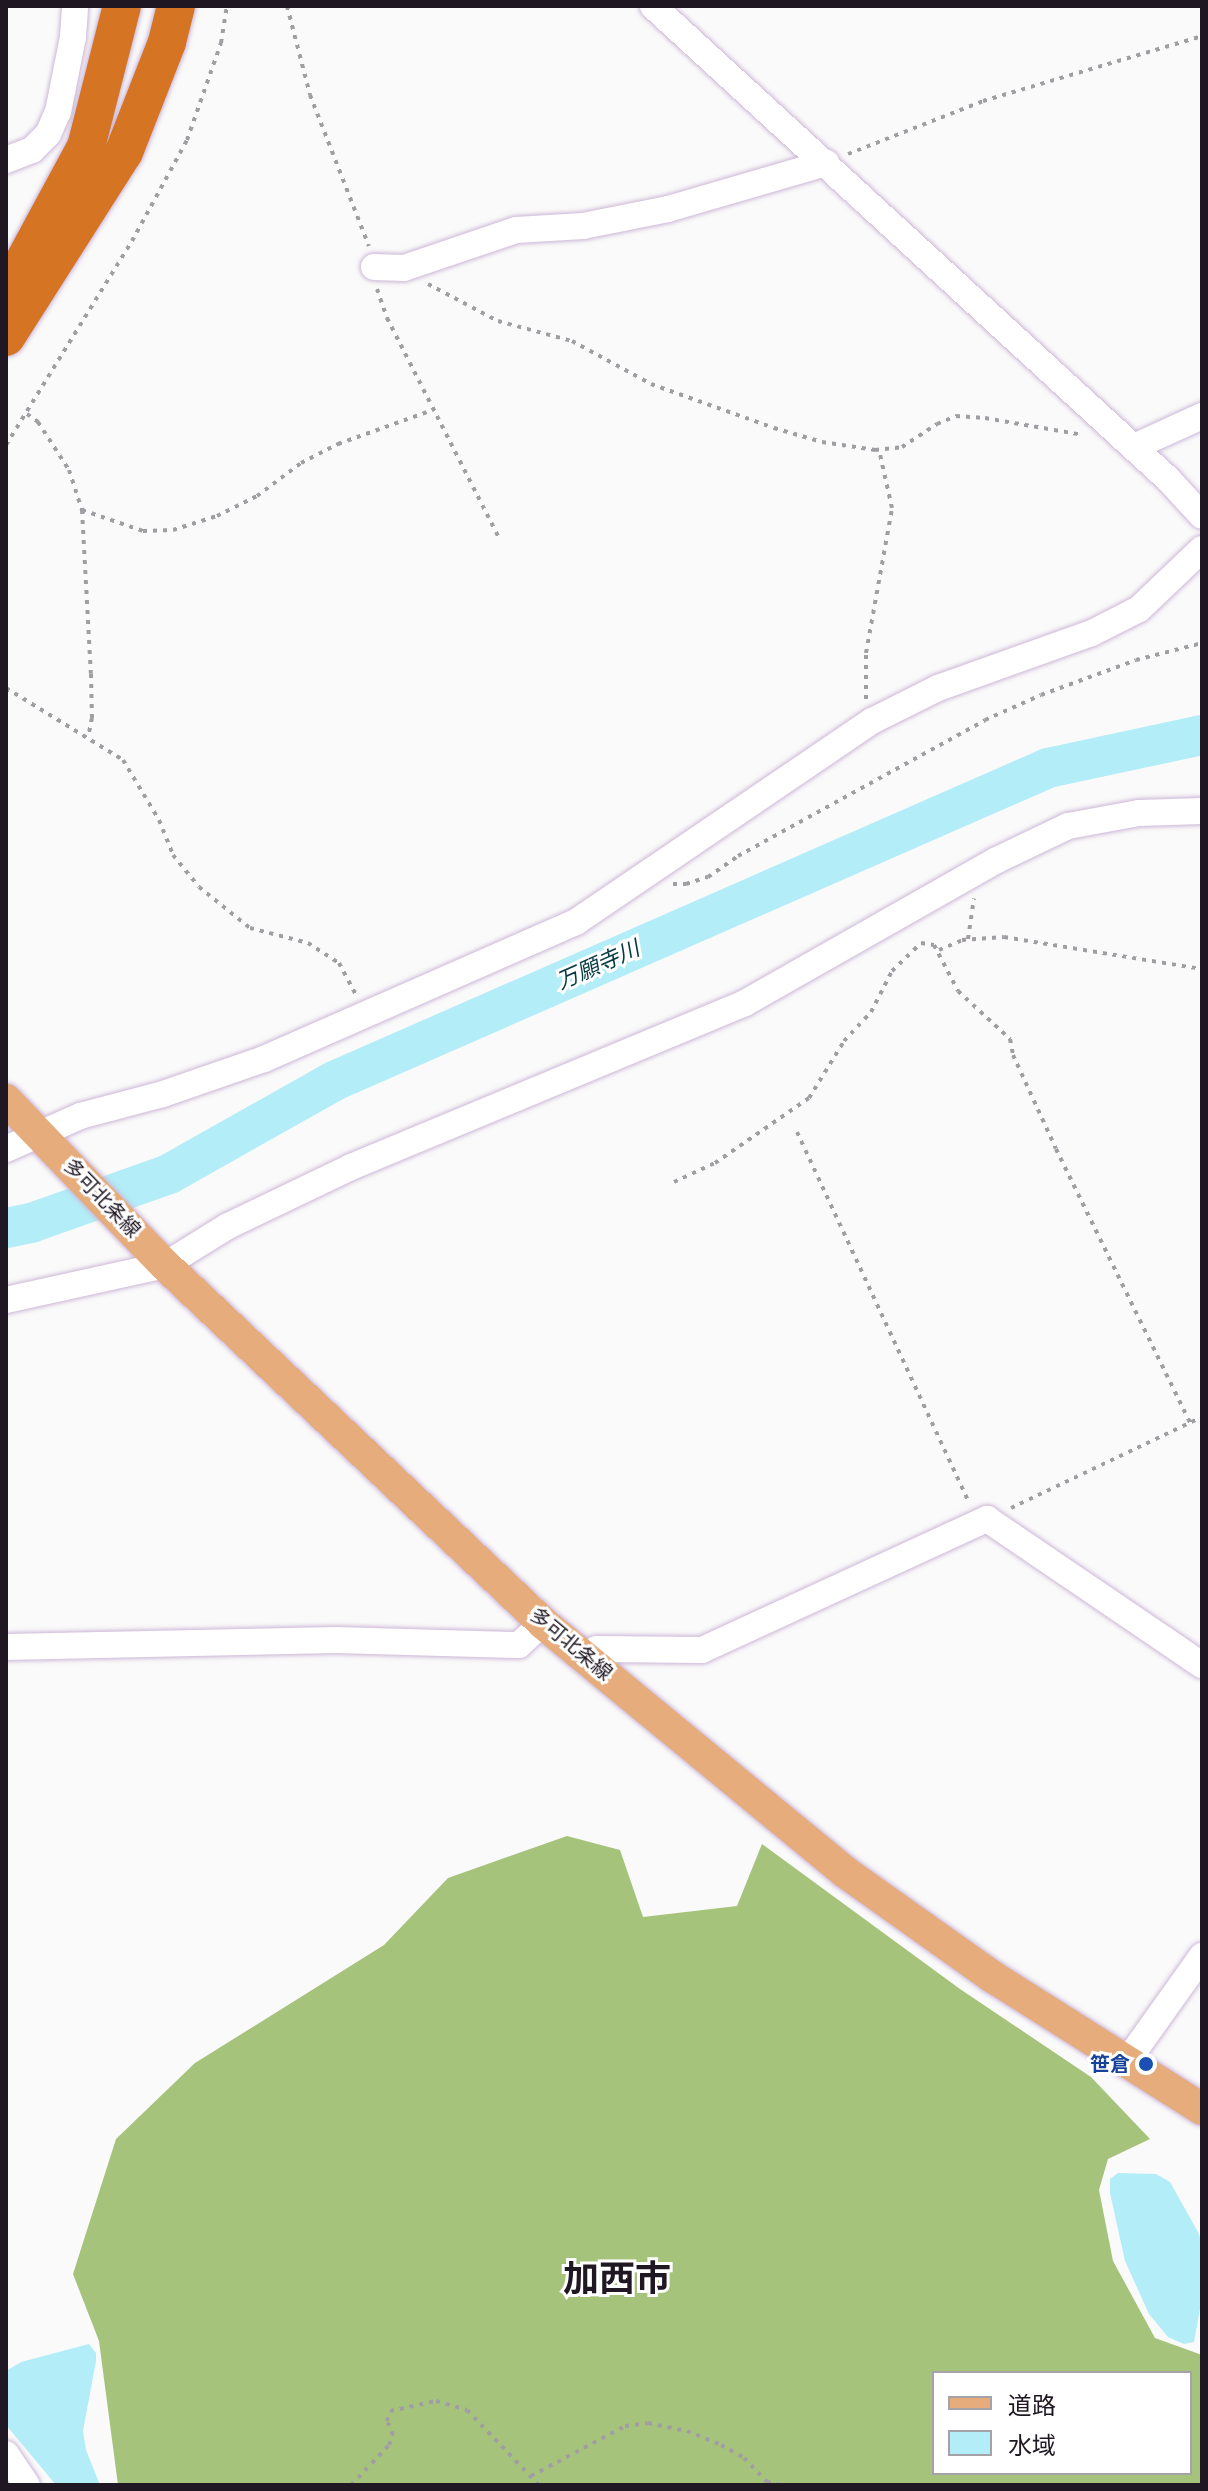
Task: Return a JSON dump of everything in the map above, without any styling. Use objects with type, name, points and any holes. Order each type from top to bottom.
[{"type":"highway","points":[[6,295],[86,147],[114,17]]},
{"type":"highway","points":[[6,337],[124,152],[169,18]]},
{"type":"main road","name":"多可北条線","points":[[6,1100],[158,1257],[543,1623],[845,1872],[993,1977],[1125,2064],[1202,2109]]},
{"type":"street","points":[[6,160],[32,150],[48,134],[58,112],[73,37],[75,6]]},
{"type":"street","points":[[653,6],[1126,440],[1202,516]]},
{"type":"street","points":[[374,267],[410,266],[516,230],[583,226],[668,209],[826,163]]},
{"type":"street","points":[[1126,440],[1202,416]]},
{"type":"street","points":[[6,1149],[44,1138],[80,1116],[163,1094],[264,1059],[576,922],[872,721],[938,688],[1104,627],[1139,609],[1202,549]]},
{"type":"street","points":[[6,1300],[158,1257],[351,1167],[745,1003],[974,873],[1068,826],[1139,813],[1202,811]]},
{"type":"street","points":[[584,1655],[597,1649],[702,1650],[983,1521],[1202,1665]]},
{"type":"street","points":[[6,1647],[336,1640],[519,1645],[543,1623]]},
{"type":"street","points":[[1125,2064],[1202,1956]]},
{"type":"street","points":[[6,2454],[27,2485]]},
{"type":"path","points":[[6,445],[132,241],[187,140],[221,43],[227,6]]},
{"type":"path","points":[[826,163],[983,101],[1202,36]]},
{"type":"path","points":[[410,266],[415,277],[475,312],[572,341],[629,375],[800,436],[879,450],[902,447],[937,424],[956,416],[1126,440]]},
{"type":"path","points":[[82,510],[143,531],[173,530],[217,516],[257,496],[301,463],[338,444],[433,410]]},
{"type":"path","points":[[27,414],[38,422],[69,470],[82,510],[91,674],[92,718],[88,737]]},
{"type":"path","points":[[872,721],[867,709],[866,653],[892,508],[879,450]]},
{"type":"path","points":[[651,872],[660,883],[686,884],[708,877],[738,856],[985,720],[1041,695],[1136,660],[1202,643]]},
{"type":"path","points":[[6,688],[123,760],[159,820],[173,855],[199,887],[250,928],[308,943],[339,963],[366,1013]]},
{"type":"path","points":[[968,939],[977,878],[974,873]]},
{"type":"path","points":[[674,1182],[715,1163],[809,1098],[844,1041],[871,1012],[892,971],[921,943],[939,950],[968,939],[1004,937],[1202,969]]},
{"type":"path","points":[[939,950],[942,965],[958,991],[1010,1039],[1013,1055],[1056,1149],[1190,1423]]},
{"type":"path","points":[[797,1132],[983,1521],[1202,1417]]},
{"type":"path","points":[[351,2485],[389,2445],[393,2435],[387,2421],[390,2411],[436,2401],[467,2410],[539,2485]]},
{"type":"path","points":[[531,2476],[625,2426],[648,2423],[687,2431],[721,2445],[744,2458],[767,2482],[781,2485]]},
{"type":"green space","points":[[567,1836],[620,1850],[643,1917],[737,1906],[762,1844],[960,1989],[1091,2077],[1150,2139],[1108,2159],[1099,2190],[1113,2261],[1155,2338],[1202,2355],[1202,2485],[118,2485],[99,2341],[73,2274],[116,2139],[195,2063],[384,1945],[448,1878]]},
{"type":"water","points":[[1118,2173],[1156,2174],[1170,2182],[1198,2232],[1202,2243],[1202,2298],[1194,2342],[1184,2344],[1168,2337],[1149,2314],[1125,2261],[1110,2193],[1110,2179]]},
{"type":"water","points":[[89,2344],[96,2353],[96,2361],[83,2431],[86,2450],[100,2485],[56,2485],[6,2425],[6,2371],[21,2362]]},
{"type":"waterway","name":"万願寺川","points":[[6,1228],[31,1223],[169,1174],[334,1081],[1048,768],[1202,735]]},
{"type":"place","name":"笹倉","points":[[1146,2064]]},
{"type":"district","name":"加西市","points":[[617,2280]]}]
